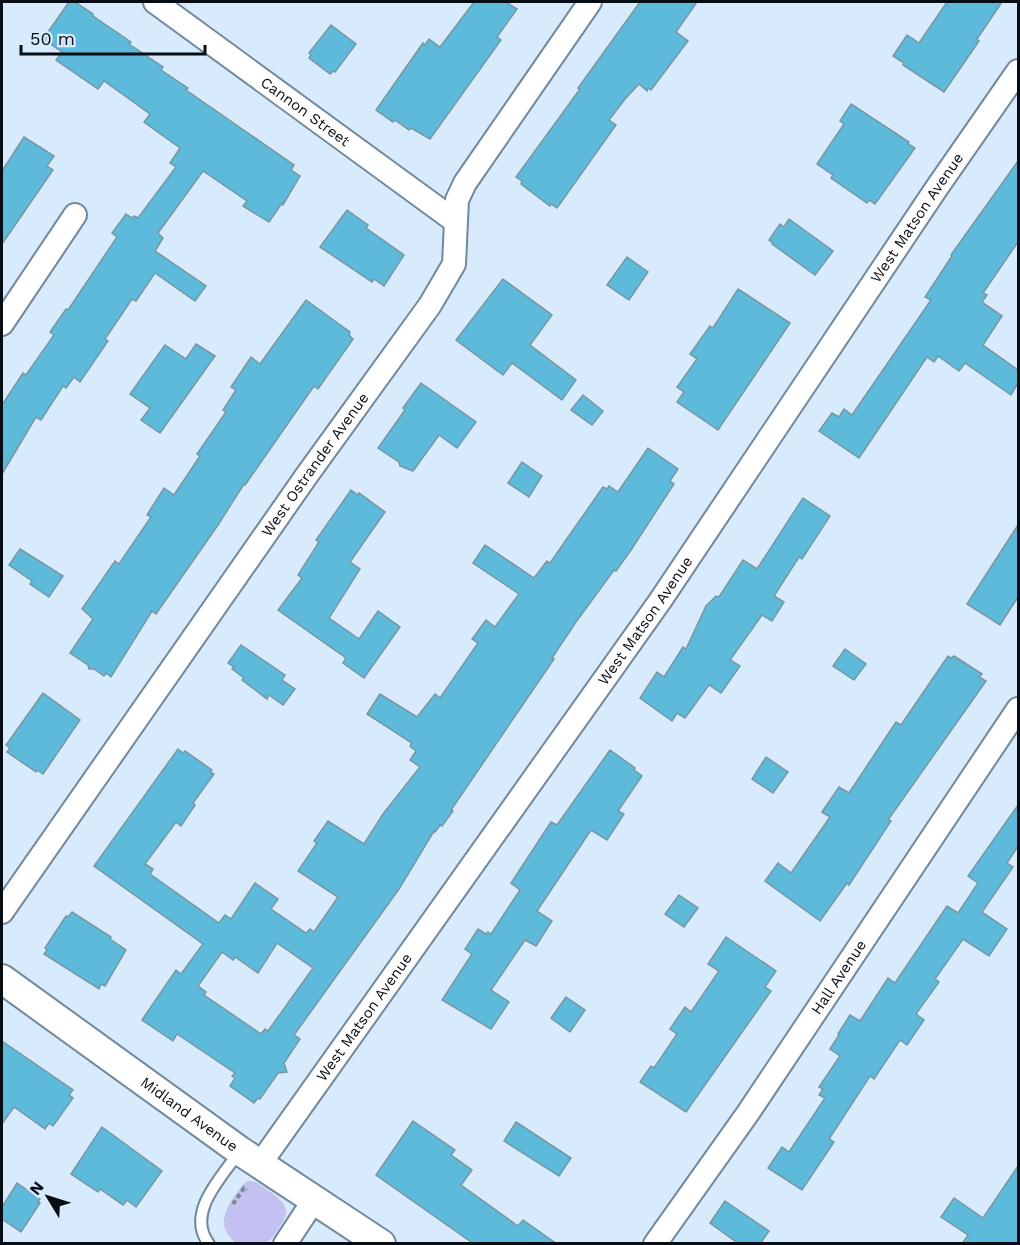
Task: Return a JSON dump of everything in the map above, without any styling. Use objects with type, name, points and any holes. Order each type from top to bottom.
[{"type":"street","name":"Cannon Street","points":[[155,2],[455,220]]},
{"type":"street","name":"West Ostrander Avenue","points":[[2,912],[307,475],[430,305],[454,264],[457,200],[465,183],[590,2]]},
{"type":"street","name":"West Matson Avenue","points":[[250,1158],[660,601],[936,189],[1018,71]]},
{"type":"street","points":[[2,324],[75,215]]},
{"type":"street","name":"Hall Avenue","points":[[655,1244],[748,1113],[1018,709]]},
{"type":"street","name":"Midland Avenue","points":[[2,979],[250,1158],[381,1244]]},
{"type":"street","points":[[285,1244],[314,1200]]},
{"type":"lane","points":[[209,1244],[200,1219],[205,1201],[250,1158]]},
{"type":"path","points":[[233,1204],[244,1188],[253,1194]]},
{"type":"shaded area","points":[[248,1181],[264,1187],[286,1208],[282,1223],[273,1237],[265,1243],[236,1243],[226,1232],[224,1226],[225,1213],[231,1201]]},
{"type":"building","points":[[69,2],[75,2],[131,42],[129,44],[163,67],[161,70],[188,88],[186,90],[294,165],[291,170],[300,176],[283,205],[282,203],[269,222],[243,206],[247,201],[203,171],[158,233],[163,238],[155,251],[206,286],[195,301],[155,273],[136,301],[132,299],[105,339],[108,341],[80,382],[74,377],[66,388],[63,386],[41,420],[36,417],[2,474],[2,405],[23,373],[26,375],[54,335],[50,332],[66,309],[68,310],[117,237],[112,233],[126,214],[132,218],[134,216],[138,218],[176,167],[170,163],[180,148],[144,122],[150,114],[104,81],[98,89],[56,60],[62,52],[43,39]]},
{"type":"building","points":[[474,2],[506,2],[517,9],[497,37],[501,40],[430,139],[411,128],[409,130],[395,120],[393,122],[376,110],[423,43],[425,45],[429,39],[440,47]]},
{"type":"building","points":[[640,2],[697,2],[676,32],[688,41],[651,90],[648,88],[647,91],[639,84],[625,99],[609,120],[616,125],[557,208],[551,204],[550,206],[521,184],[522,181],[516,177]]},
{"type":"building","points":[[947,2],[1002,2],[944,92],[893,56],[907,35],[919,43]]},
{"type":"building","points":[[331,25],[356,44],[335,72],[330,74],[309,58],[311,55],[309,53]]},
{"type":"building","points":[[851,104],[915,148],[875,204],[869,200],[867,203],[831,178],[833,175],[817,164],[844,124],[840,121]]},
{"type":"building","points":[[24,137],[54,156],[47,166],[53,170],[2,244],[2,171]]},
{"type":"building","points":[[1018,161],[1018,242],[983,293],[987,295],[982,302],[1002,316],[983,345],[1018,370],[1018,383],[1011,395],[965,363],[959,371],[938,356],[934,362],[927,357],[859,458],[819,431],[832,413],[839,417],[844,409],[852,415],[931,300],[925,297],[951,255]]},
{"type":"building","points":[[347,210],[368,225],[366,228],[404,255],[384,286],[374,279],[372,282],[320,247]]},
{"type":"building","points":[[789,219],[833,251],[815,275],[769,240],[780,224],[784,227]]},
{"type":"building","points":[[627,257],[648,272],[629,300],[607,285]]},
{"type":"building","points":[[503,279],[552,315],[530,345],[576,380],[562,400],[512,363],[503,375],[456,340]]},
{"type":"building","points":[[738,289],[790,323],[718,430],[677,402],[684,392],[677,387],[697,359],[690,354],[710,326],[713,328]]},
{"type":"building","points":[[306,300],[350,332],[349,335],[353,339],[318,389],[314,386],[156,614],[152,611],[111,677],[106,673],[104,676],[94,669],[89,669],[88,665],[70,653],[93,619],[82,609],[115,561],[119,564],[151,517],[147,515],[164,488],[174,495],[200,456],[197,454],[226,412],[223,410],[236,390],[231,387],[251,357],[260,364]]},
{"type":"building","points":[[196,344],[215,356],[160,433],[141,420],[150,408],[130,394],[165,345],[186,359]]},
{"type":"building","points":[[421,383],[476,422],[457,448],[439,435],[413,471],[400,466],[399,462],[378,448]]},
{"type":"building","points":[[583,395],[603,411],[592,425],[571,410]]},
{"type":"building","points":[[648,448],[678,469],[670,481],[674,484],[631,550],[576,622],[552,658],[554,659],[451,810],[453,811],[442,826],[440,825],[434,831],[399,889],[294,1035],[300,1039],[284,1063],[287,1072],[278,1073],[260,1099],[258,1098],[254,1103],[230,1086],[235,1073],[177,1034],[173,1041],[142,1020],[176,970],[181,974],[203,944],[94,866],[178,749],[183,753],[185,751],[212,770],[210,772],[214,774],[193,803],[195,805],[181,826],[176,822],[145,864],[153,869],[150,874],[219,923],[225,915],[231,919],[255,883],[278,899],[271,909],[306,933],[310,929],[314,932],[338,897],[298,871],[317,843],[314,841],[328,821],[364,844],[383,814],[420,767],[410,760],[416,751],[410,746],[412,743],[367,714],[380,694],[417,717],[435,694],[440,698],[478,643],[472,639],[486,620],[495,627],[519,594],[473,563],[485,545],[534,578],[547,561],[550,563],[603,487],[607,489],[609,486],[618,492]],"holes":[[[277,943],[313,968],[268,1031],[265,1029],[261,1034],[204,995],[206,992],[198,986],[222,952],[233,960],[235,957],[258,973]]]},
{"type":"building","points":[[522,462],[542,476],[529,497],[508,483]]},
{"type":"building","points":[[351,490],[358,495],[359,493],[385,512],[350,562],[360,569],[329,618],[359,639],[378,611],[400,627],[364,678],[343,663],[346,658],[278,610],[302,578],[298,575],[319,542],[316,540]]},
{"type":"building","points":[[803,498],[830,516],[802,559],[799,557],[774,596],[784,602],[772,621],[762,615],[730,660],[740,666],[721,693],[709,685],[685,718],[677,713],[672,721],[640,698],[657,672],[664,677],[683,647],[686,649],[706,606],[716,596],[719,597],[743,560],[757,569]]},
{"type":"building","points":[[1018,525],[1018,597],[1000,625],[967,604]]},
{"type":"building","points":[[20,549],[63,576],[49,597],[30,584],[32,581],[9,565]]},
{"type":"building","points":[[241,645],[285,675],[282,680],[295,689],[283,705],[269,695],[267,699],[242,680],[244,678],[232,669],[234,667],[228,663]]},
{"type":"building","points":[[845,649],[866,664],[854,680],[833,666]]},
{"type":"building","points":[[948,656],[951,658],[954,656],[982,674],[979,677],[986,681],[888,820],[891,821],[849,885],[847,883],[820,921],[765,881],[778,863],[791,873],[830,817],[822,812],[839,787],[849,793],[896,722],[901,725]]},
{"type":"building","points":[[43,693],[80,720],[43,774],[37,770],[36,772],[7,752],[10,748],[6,745]]},
{"type":"building","points":[[610,750],[642,776],[618,811],[624,814],[607,840],[591,830],[537,911],[552,921],[536,946],[525,940],[491,990],[509,1002],[491,1029],[442,1000],[472,954],[465,949],[478,929],[491,934],[520,890],[511,883],[551,822],[557,825]]},
{"type":"building","points":[[766,757],[788,772],[773,793],[752,779]]},
{"type":"building","points":[[1018,805],[1018,846],[1007,863],[1013,867],[982,912],[1007,929],[989,956],[963,939],[935,979],[939,982],[916,1014],[924,1020],[907,1045],[900,1040],[874,1079],[870,1076],[829,1139],[834,1142],[802,1190],[768,1168],[782,1147],[789,1152],[825,1098],[819,1095],[823,1089],[819,1087],[840,1056],[830,1049],[838,1034],[850,1015],[860,1021],[888,978],[895,983],[947,906],[958,913],[978,883],[968,876]]},
{"type":"building","points":[[679,895],[698,908],[684,927],[665,914]]},
{"type":"building","points":[[72,912],[111,937],[110,939],[126,950],[105,986],[101,984],[99,989],[44,954],[47,950],[45,948],[66,916],[68,917]]},
{"type":"building","points":[[726,937],[776,971],[765,987],[771,991],[686,1112],[640,1082],[651,1066],[654,1068],[677,1034],[670,1029],[685,1007],[691,1012],[719,971],[708,964]]},
{"type":"building","points":[[566,997],[585,1010],[570,1032],[551,1018]]},
{"type":"building","points":[[2,1041],[73,1090],[69,1095],[73,1098],[53,1126],[49,1123],[45,1129],[14,1107],[2,1124]]},
{"type":"building","points":[[413,1121],[455,1150],[451,1155],[472,1170],[461,1185],[518,1226],[523,1220],[557,1244],[474,1244],[376,1175]]},
{"type":"building","points":[[516,1122],[571,1158],[559,1176],[504,1141]]},
{"type":"building","points":[[102,1127],[162,1171],[136,1207],[127,1200],[123,1205],[100,1189],[98,1192],[71,1174]]},
{"type":"building","points":[[1018,1166],[1018,1244],[962,1244],[968,1235],[941,1217],[954,1198],[983,1218]]},
{"type":"building","points":[[17,1183],[40,1199],[38,1202],[40,1203],[21,1232],[2,1219],[2,1207]]},
{"type":"building","points":[[725,1201],[769,1231],[760,1244],[739,1244],[710,1223]]}]
